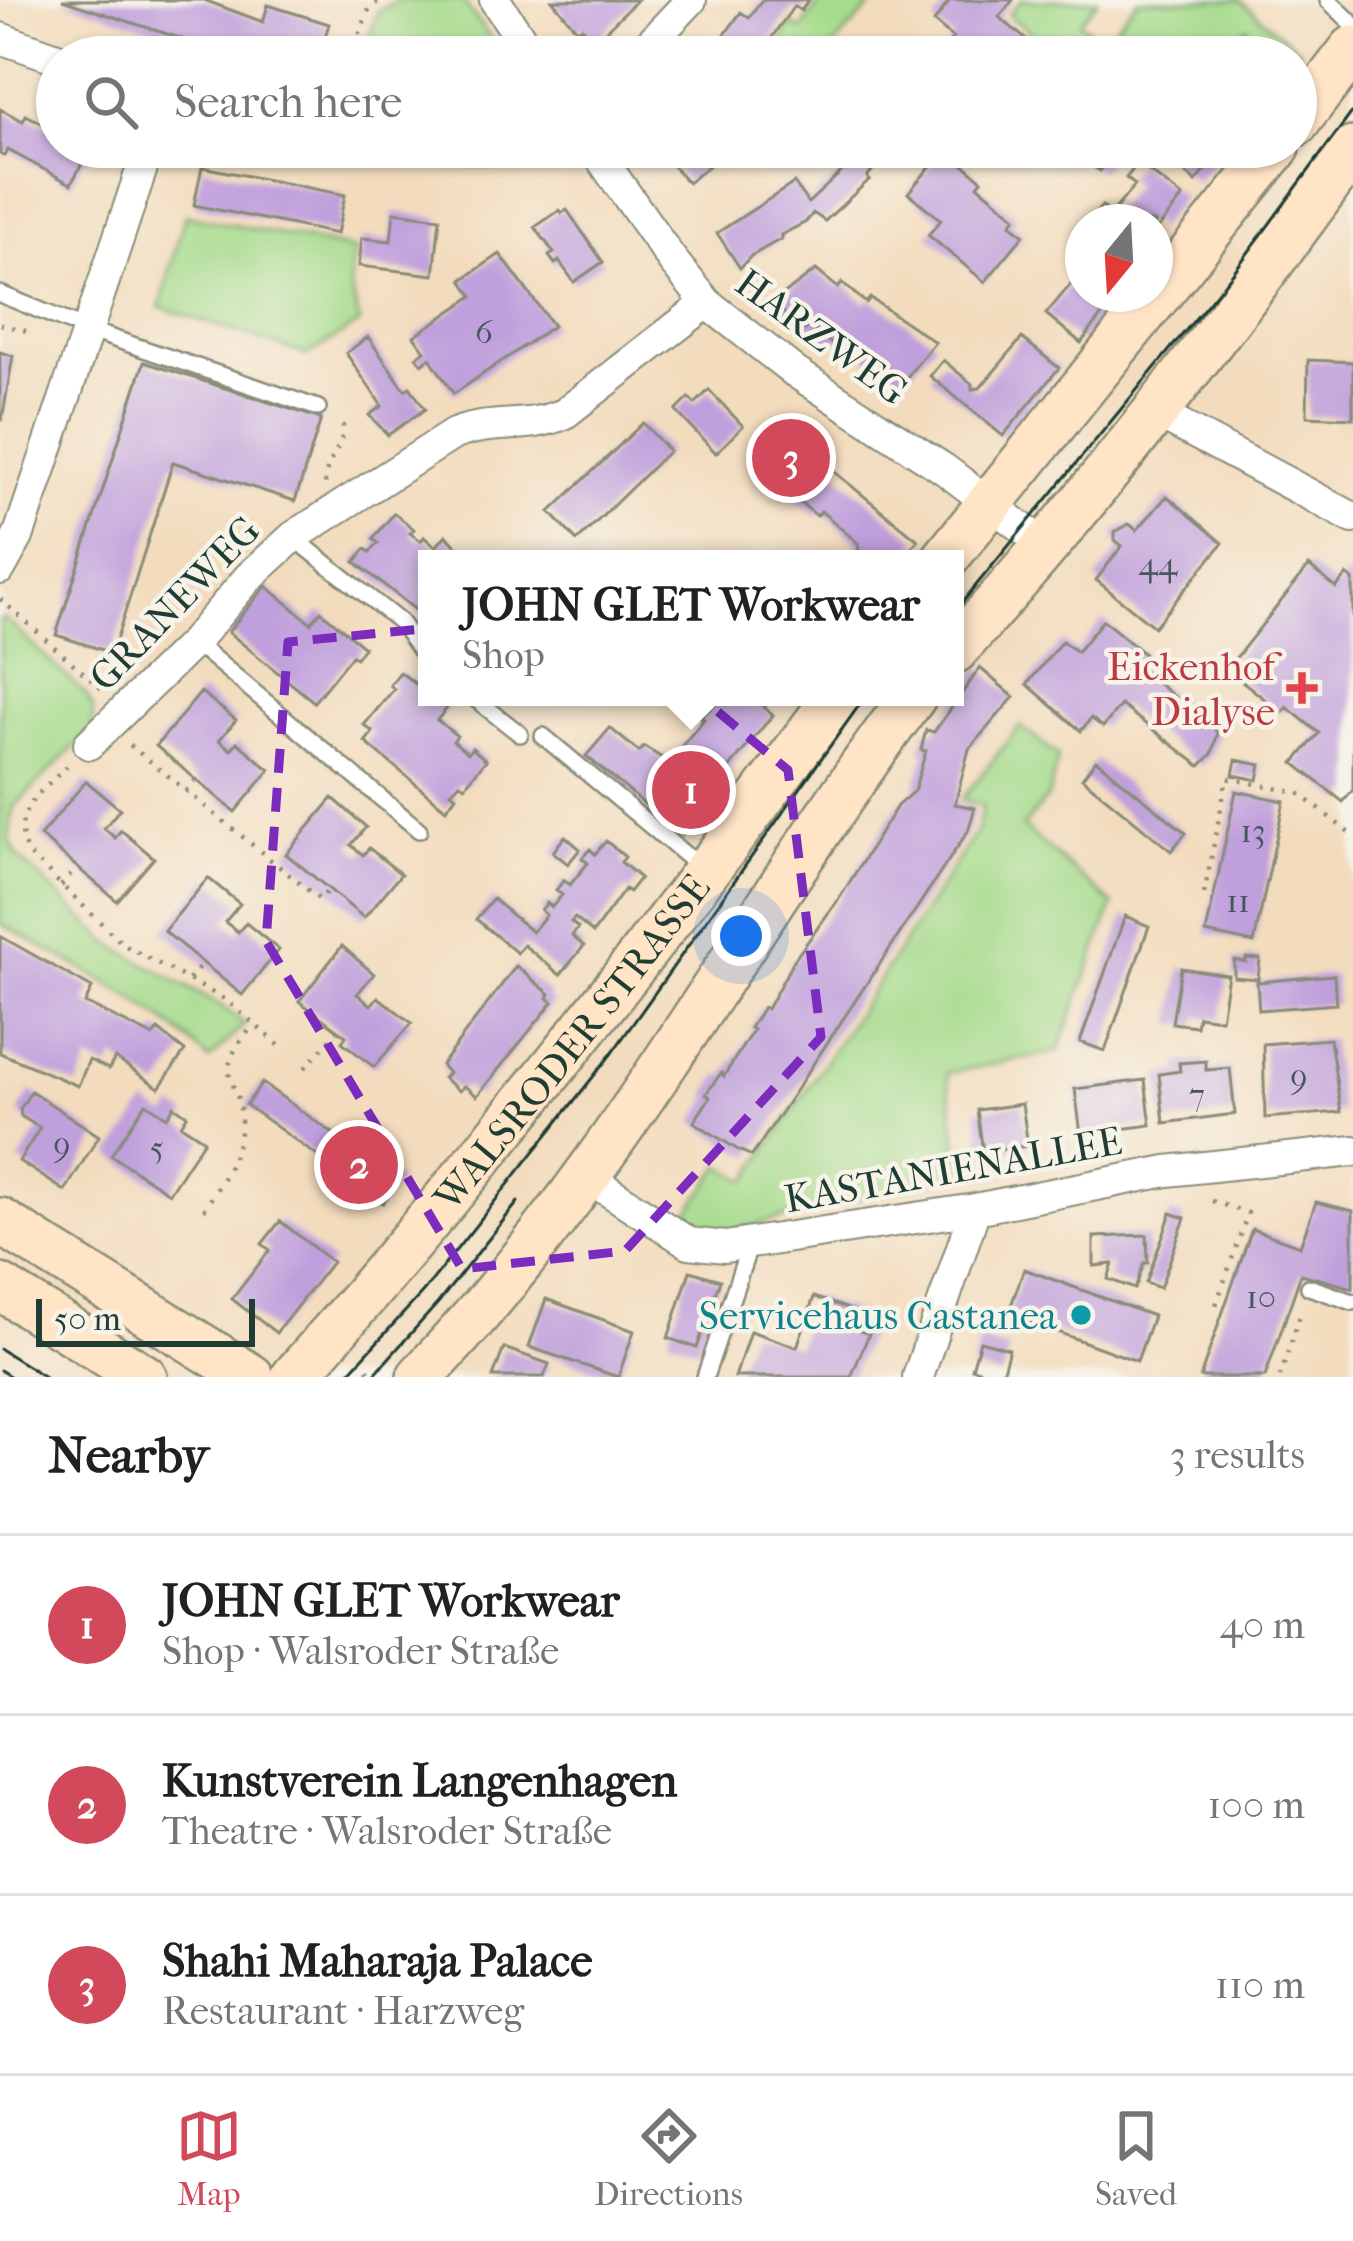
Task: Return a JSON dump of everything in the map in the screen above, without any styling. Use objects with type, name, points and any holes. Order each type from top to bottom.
[{"type":"main road","points":[[1317,96],[1353,49]]},
{"type":"main road","points":[[964,640],[1155,412],[1353,149]]},
{"type":"main road","points":[[952,550],[1260,168]]},
{"type":"main road","name":"WALSRODER STRASSE","points":[[294,1377],[505,1127],[708,874],[829,706]]},
{"type":"main road","name":"WALSRODER STRASSE","points":[[420,1377],[513,1274],[586,1177],[710,998],[815,832],[906,706]]},
{"type":"main road","points":[[0,1221],[251,1377]]},
{"type":"main road","points":[[0,1287],[144,1377]]},
{"type":"street","points":[[495,0],[519,36]]},
{"type":"street","points":[[657,36],[691,0]]},
{"type":"street","points":[[0,38],[36,51]]},
{"type":"street","points":[[0,569],[18,537],[141,168]]},
{"type":"street","name":"HARZWEG","points":[[608,168],[707,303],[796,372],[1046,546]]},
{"type":"street","name":"GRANEWEG","points":[[107,726],[292,537],[454,434],[481,424],[538,425],[564,414],[707,303]]},
{"type":"street","points":[[1155,412],[1353,518]]},
{"type":"street","name":"KASTANIENALLEE","points":[[586,1177],[688,1244],[700,1247],[749,1244],[975,1209],[1167,1171],[1353,1151]]},
{"type":"street","points":[[919,1377],[975,1209]]},
{"type":"lane","points":[[1328,0],[1353,24]]},
{"type":"lane","points":[[0,294],[88,330],[318,409]]},
{"type":"lane","points":[[292,537],[400,622],[418,647]]},
{"type":"lane","points":[[194,642],[419,830]]},
{"type":"lane","points":[[484,706],[520,734]]},
{"type":"lane","points":[[543,736],[708,874]]},
{"type":"lane","points":[[705,1377],[749,1244]]},
{"type":"lane","points":[[1309,1287],[1353,1302]]},
{"type":"path","points":[[359,36],[370,7],[381,0]]},
{"type":"path","points":[[328,513],[323,501],[326,466],[343,441],[343,426]]},
{"type":"path","points":[[0,599],[107,726],[320,900],[329,889]]},
{"type":"path","name":"GRANEWEG","points":[[107,726],[23,816],[19,833],[27,852],[124,945],[226,1000],[280,1046]]},
{"type":"path","points":[[1204,894],[1227,778],[1299,794],[1353,836]]},
{"type":"path","points":[[186,791],[196,779]]},
{"type":"path","points":[[60,887],[77,868]]},
{"type":"path","points":[[189,980],[203,963]]},
{"type":"path","points":[[305,1068],[345,1023]]},
{"type":"path","points":[[204,1210],[235,1156],[240,1131],[241,1114],[227,1066],[230,1053],[255,1024]]},
{"type":"path","points":[[1212,1201],[1248,1214],[1216,1305]]},
{"type":"path","points":[[1280,1377],[1309,1287]]},
{"type":"highlighted area","points":[[598,612],[788,770],[821,1037],[625,1251],[462,1269],[266,941],[288,642]]},
{"type":"green space","points":[[397,0],[462,0],[489,36],[369,36],[378,12]]},
{"type":"green space","points":[[821,0],[877,0],[843,36],[784,36],[792,24],[801,30]]},
{"type":"green space","points":[[1021,0],[1098,0],[1080,22],[1096,36],[1034,36],[1009,15]]},
{"type":"green space","points":[[1138,0],[1239,0],[1283,36],[1256,36],[1246,28],[1239,36],[1108,36]]},
{"type":"green space","points":[[185,215],[354,250],[350,285],[360,323],[307,355],[160,307]]},
{"type":"green space","points":[[4,618],[87,696],[93,708],[92,729],[13,808],[9,840],[17,856],[110,944],[245,1024],[209,1060],[137,1001],[0,923],[0,620]]},
{"type":"green space","points":[[1020,726],[1058,756],[1049,795],[1023,827],[1113,905],[1058,1052],[947,1073],[961,1173],[714,1235],[681,1223],[721,1166],[747,1181],[977,831],[983,806],[962,799]]},
{"type":"building","points":[[62,0],[204,0],[263,22],[268,5],[329,24],[325,36],[173,36]]},
{"type":"building","points":[[552,0],[637,0],[600,36],[592,36],[582,27],[577,30]]},
{"type":"building","points":[[762,0],[809,0],[801,11],[794,6],[773,36],[724,36],[741,12],[749,18]]},
{"type":"building","points":[[950,0],[1013,0],[999,17],[1022,36],[951,36],[934,22]]},
{"type":"building","points":[[0,109],[23,121],[26,115],[36,120],[36,165],[8,150],[0,154]]},
{"type":"building","points":[[41,168],[80,168],[71,184]]},
{"type":"building","points":[[202,168],[345,195],[337,234],[194,205]]},
{"type":"building","points":[[675,168],[706,168],[688,183]]},
{"type":"building","points":[[846,168],[874,168],[869,180],[825,221],[813,213],[740,268],[717,233],[794,183],[808,203]]},
{"type":"building","points":[[929,168],[968,168],[982,180],[978,185],[1016,217],[1011,224],[1024,235],[985,282],[928,235],[941,220],[908,193]]},
{"type":"building","points":[[1134,168],[1145,168],[1183,197],[1173,210],[1173,204],[1119,204],[1135,185],[1126,178]]},
{"type":"building","points":[[1180,168],[1208,168],[1196,182]]},
{"type":"building","points":[[567,210],[603,262],[574,282],[559,261],[555,264],[549,256],[554,253],[535,227]]},
{"type":"building","points":[[394,212],[440,218],[434,275],[359,266],[362,238],[391,241]]},
{"type":"building","points":[[500,254],[553,326],[454,394],[430,358],[422,364],[416,357],[425,351],[414,336],[473,296],[462,280]]},
{"type":"building","points":[[816,270],[838,288],[842,283],[866,303],[870,298],[935,342],[902,383],[884,365],[880,369],[839,338],[832,344],[809,326],[805,330],[772,303]]},
{"type":"building","points":[[1065,291],[1065,312],[1104,312],[1081,343],[1046,314]]},
{"type":"building","points":[[368,337],[405,390],[410,387],[425,409],[388,435],[369,415],[382,406],[346,353]]},
{"type":"building","points":[[1022,338],[1059,368],[1003,436],[930,376],[943,360],[972,389],[980,388]]},
{"type":"building","points":[[0,352],[13,356],[2,420],[0,420]]},
{"type":"building","points":[[1308,360],[1353,362],[1353,418],[1307,416]]},
{"type":"building","points":[[144,362],[321,419],[295,501],[173,462],[112,653],[56,635]]},
{"type":"building","points":[[709,390],[743,426],[716,453],[676,411],[689,398],[695,404]]},
{"type":"building","points":[[643,423],[669,451],[577,541],[550,512]]},
{"type":"building","points":[[811,453],[918,540],[910,550],[858,550],[858,543],[821,511],[817,516],[782,488]]},
{"type":"building","points":[[1167,496],[1223,543],[1154,627],[1096,580],[1122,546],[1115,532],[1129,524],[1137,530]]},
{"type":"building","points":[[394,513],[421,541],[424,537],[436,547],[446,535],[460,550],[418,550],[418,612],[355,562],[365,549],[370,552],[378,543],[373,539]]},
{"type":"building","name":"Eickenhof Dialyse","points":[[1309,566],[1336,588],[1347,575],[1353,580],[1353,790],[1343,802],[1294,763],[1319,733],[1287,707],[1282,713],[1227,669]]},
{"type":"building","points":[[266,586],[311,623],[321,611],[364,647],[314,702],[228,632]]},
{"type":"building","points":[[1103,620],[1144,654],[1135,665],[1218,732],[1212,754],[1200,766],[1121,705],[1103,727],[1091,718],[1081,731],[1027,684],[1062,641],[1077,652]]},
{"type":"building","points":[[980,668],[1014,697],[969,749],[955,804],[975,808],[968,831],[752,1156],[738,1150],[694,1122],[710,1097],[706,1094],[721,1073],[724,1076],[763,1007],[767,1009],[794,960],[897,806],[914,791],[926,751],[921,750],[926,730],[934,732],[953,706],[964,706],[964,690]]},
{"type":"building","points":[[400,672],[418,686],[418,706],[447,708],[437,720],[457,736],[453,741],[486,760],[465,786],[460,783],[451,792],[456,796],[446,809],[365,742],[373,732],[364,725],[394,689],[390,685]]},
{"type":"building","points":[[201,692],[236,720],[219,740],[231,750],[237,742],[270,770],[235,812],[156,746]]},
{"type":"building","points":[[713,706],[764,706],[773,715],[701,802],[706,806],[682,835],[586,756],[610,728],[639,752],[644,747],[669,762],[704,719],[701,717]]},
{"type":"building","points":[[1096,760],[1186,833],[1171,851],[1082,778]]},
{"type":"building","points":[[1236,760],[1261,765],[1258,780],[1233,775]]},
{"type":"building","points":[[86,781],[120,809],[104,828],[115,838],[121,830],[154,858],[117,901],[40,836]]},
{"type":"building","points":[[1236,791],[1284,801],[1254,943],[1206,933]]},
{"type":"building","points":[[333,798],[366,827],[351,845],[363,855],[369,848],[401,874],[364,918],[286,854]]},
{"type":"building","points":[[565,836],[580,849],[568,864],[553,852]]},
{"type":"building","points":[[606,841],[640,878],[629,892],[625,889],[593,933],[575,918],[571,922],[578,928],[572,936],[584,946],[560,975],[524,945],[517,953],[476,919],[493,899],[532,932],[546,915],[541,910],[547,903],[552,907],[562,895],[556,890],[564,880],[570,885],[588,863],[582,858],[590,849],[595,854]]},
{"type":"building","points":[[208,878],[240,904],[225,922],[238,932],[246,923],[279,950],[242,995],[164,931]]},
{"type":"building","points":[[1125,916],[1149,926],[1105,1051],[1080,1042]]},
{"type":"building","points":[[0,936],[92,988],[85,1003],[152,1036],[158,1030],[185,1051],[159,1088],[115,1058],[109,1069],[89,1060],[78,1086],[0,1053]]},
{"type":"building","points":[[342,946],[374,974],[357,994],[371,1005],[378,997],[412,1023],[374,1067],[342,1042],[346,1036],[299,1001]]},
{"type":"building","points":[[1246,958],[1260,959],[1258,979],[1234,977],[1234,960],[1246,962]]},
{"type":"building","points":[[516,966],[550,994],[553,1002],[477,1096],[464,1086],[459,1091],[443,1078],[448,1073],[441,1065]]},
{"type":"building","points":[[1181,968],[1228,975],[1221,1019],[1198,1016],[1196,1026],[1172,1023]]},
{"type":"building","points":[[1334,975],[1336,1004],[1259,1010],[1257,982]]},
{"type":"building","points":[[1330,1039],[1341,1112],[1265,1118],[1263,1044]]},
{"type":"building","points":[[1206,1061],[1206,1070],[1230,1068],[1235,1114],[1164,1123],[1159,1074],[1180,1071],[1179,1063]]},
{"type":"building","points":[[1145,1080],[1151,1125],[1081,1134],[1075,1089]]},
{"type":"building","points":[[262,1083],[399,1180],[383,1203],[246,1105]]},
{"type":"building","points":[[31,1091],[99,1136],[65,1191],[19,1161],[40,1128],[21,1116]]},
{"type":"building","points":[[146,1103],[167,1117],[174,1106],[187,1115],[181,1125],[204,1140],[169,1193],[111,1155]]},
{"type":"building","points":[[1022,1104],[1028,1146],[983,1152],[977,1110]]},
{"type":"building","points":[[1316,1202],[1353,1211],[1353,1288],[1301,1274],[1265,1377],[1200,1377],[1252,1229],[1300,1246]]},
{"type":"building","points":[[1171,1213],[1185,1218],[1160,1288],[1146,1283]]},
{"type":"building","points":[[280,1221],[332,1262],[276,1333],[232,1299],[270,1250],[262,1244]]},
{"type":"building","points":[[1147,1235],[1148,1263],[1135,1289],[1108,1279],[1113,1264],[1094,1266],[1094,1237]]},
{"type":"building","name":"Servicehaus Castanea","points":[[1024,1269],[1153,1316],[1137,1361],[1008,1314]]},
{"type":"building","points":[[690,1271],[720,1280],[697,1348],[668,1338]]},
{"type":"building","points":[[814,1297],[863,1314],[857,1330],[869,1334],[851,1377],[735,1377],[750,1331],[797,1347]]},
{"type":"building","points":[[546,1299],[634,1331],[618,1377],[529,1347]]},
{"type":"building","points":[[980,1341],[1009,1349],[1001,1377],[972,1368]]},
{"type":"building","points":[[504,1348],[549,1364],[544,1377],[493,1377]]},
{"type":"tram line","points":[[1317,160],[1353,111]]},
{"type":"tram line","points":[[964,600],[1233,273],[1311,168]]},
{"type":"tram line","points":[[345,1377],[423,1292],[612,1053],[859,706]]},
{"type":"tram line","points":[[372,1377],[518,1202]]},
{"type":"tram line","points":[[0,1349],[45,1377]]},
{"type":"tram line","points":[[0,1370],[11,1377]]},
{"type":"place","name":"Shahi Maharaja Palace","points":[[791,458]]},
{"type":"place","name":"Eickenhof Dialyse","points":[[1302,688]]},
{"type":"place","name":"JOHN GLET Workwear","points":[[691,790]]},
{"type":"place","name":"Kunstverein Langenhagen","points":[[359,1165]]},
{"type":"place","name":"Servicehaus Castanea","points":[[1081,1315]]}]
